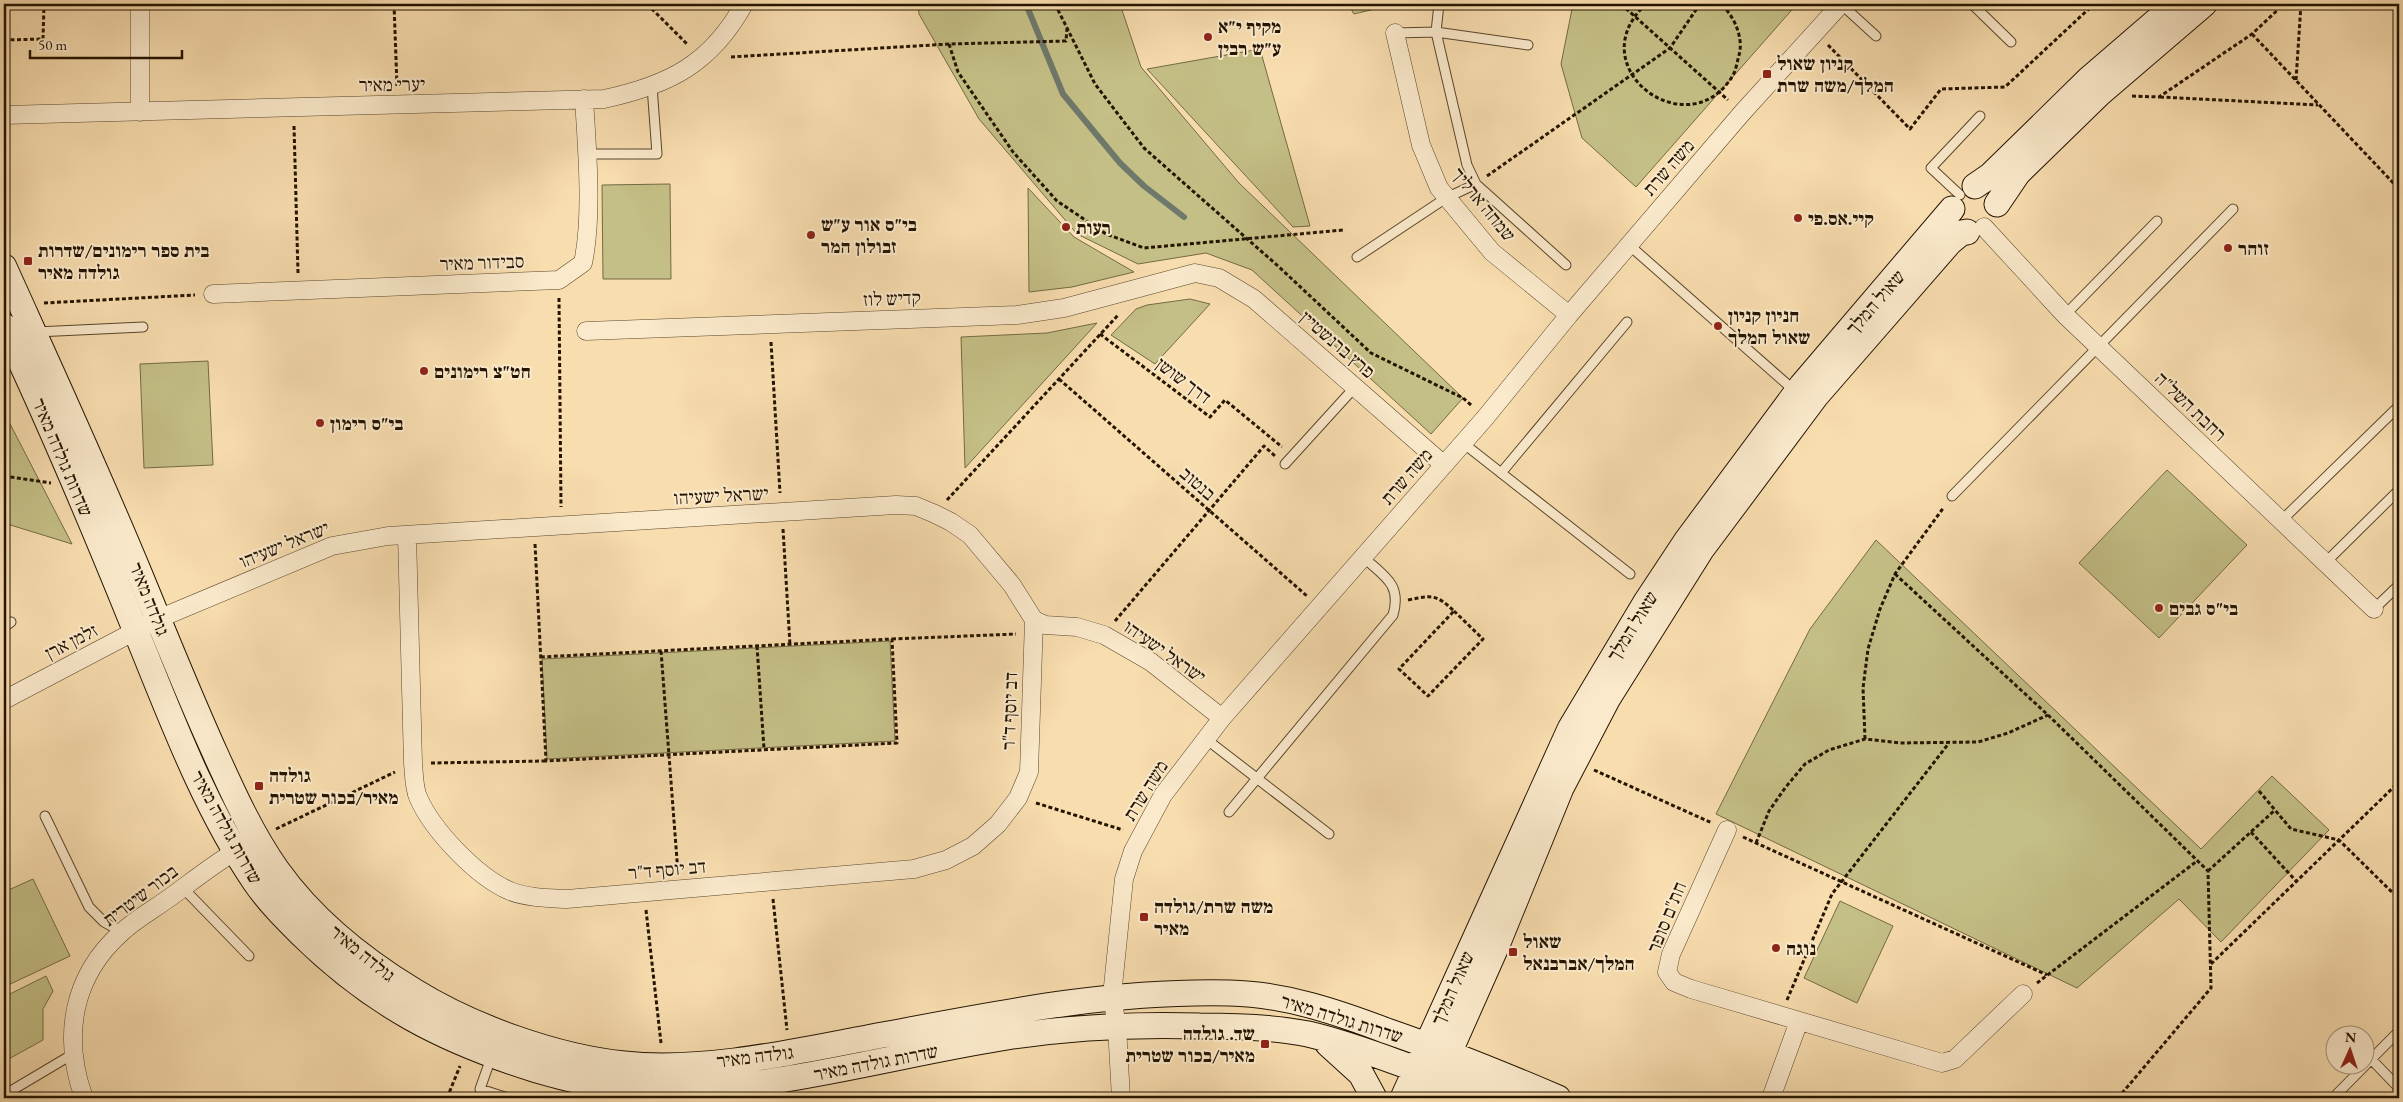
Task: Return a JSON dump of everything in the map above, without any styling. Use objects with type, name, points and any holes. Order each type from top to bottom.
[{"type":"street","points":[[140,4],[140,112]]},
{"type":"street","name":"יערי מאיר","points":[[4,115],[604,99],[664,82],[700,58],[713,48],[744,4]]},
{"type":"street","name":"משה שרת","points":[[1118,1027],[1112,996],[1124,878],[1133,851],[1163,795],[1222,718],[1485,418],[1569,315],[1742,113],[1841,4]]},
{"type":"street","name":"שאול המלך","points":[[1428,1082],[1426,1044],[1570,729],[1641,610],[1687,540],[1797,393],[1962,197],[1991,175],[2089,79],[2176,4]]},
{"type":"street","points":[[1996,204],[1995,194],[1984,186],[1962,197],[1955,225],[1976,230],[1992,217],[1996,204],[2018,174],[2099,94],[2204,4]]},
{"type":"street","name":"שמחה ארליך","points":[[1395,33],[1420,145],[1439,188],[1492,252],[1569,315]]},
{"type":"street","points":[[559,280],[583,263],[587,245],[587,154],[584,99]]},
{"type":"street","name":"שאול המלך","points":[[1403,1098],[1428,1082],[1449,1054],[1574,762],[1604,706],[1656,620],[1713,535],[1816,396],[1950,242],[1956,236],[1976,230]]},
{"type":"street","name":"רחבת השל\"ה","points":[[1976,230],[2374,609]]},
{"type":"street","name":"גולדה מאיר","points":[[4,267],[116,517],[229,784],[258,838],[277,870],[302,900],[342,940],[387,974],[437,1005],[485,1027],[576,1056],[622,1064],[663,1066],[762,1058],[1011,1012],[1112,996]]},
{"type":"street","name":"קדיש לוז","points":[[586,331],[1017,315],[1064,308],[1195,273]]},
{"type":"street","name":"פרץ ברנשטיין","points":[[1195,273],[1220,278],[1254,299],[1444,465]]},
{"type":"street","name":"סבידור מאיר","points":[[213,294],[559,280]]},
{"type":"street","name":"שדרות גולדה מאיר","points":[[4,326],[38,398],[206,794],[256,884],[284,917],[326,958],[372,995],[426,1027],[492,1055],[570,1080],[628,1094],[766,1082],[1014,1036],[1118,1027],[1196,1025],[1270,1028],[1320,1038],[1428,1082],[1463,1086],[1525,1098]]},
{"type":"street","name":"ישראל ישעיהו","points":[[158,619],[332,546],[356,541],[407,535],[534,527],[896,505],[916,506],[951,522],[970,535],[1012,584],[1034,626],[1077,627],[1104,634],[1151,662],[1222,718]]},
{"type":"street","name":"דב יוסף ד\"ר","points":[[407,535],[413,764],[417,796],[434,825],[464,858],[497,885],[512,892],[542,898],[567,899],[914,869],[946,860],[973,846],[998,824],[1018,798],[1029,772],[1034,626]]},
{"type":"street","name":"זלמן ארן","points":[[4,700],[158,619]]},
{"type":"street","name":"חת\"ם סופר","points":[[1727,830],[1671,954],[1667,972],[1674,982],[1691,989],[1942,1063],[1955,1059],[2023,994]]},
{"type":"street","name":"בכור שיטרית","points":[[84,1098],[77,1078],[74,1054],[74,1020],[80,990],[97,959],[122,932],[236,850],[258,838]]},
{"type":"street","name":"שדרות גולדה מאיר","points":[[1112,996],[1232,993],[1295,1001],[1426,1044],[1558,1098]]},
{"type":"street","points":[[1771,1098],[1799,1021]]},
{"type":"street","points":[[1118,1027],[1121,1098]]},
{"type":"street","points":[[1320,1038],[1342,1054],[1361,1074],[1374,1098]]},
{"type":"lane","points":[[1439,4],[1436,32],[1466,165],[1476,184],[1566,265]]},
{"type":"lane","points":[[1841,4],[1876,36]]},
{"type":"lane","points":[[1972,4],[2012,42]]},
{"type":"lane","points":[[1395,33],[1436,32],[1528,45]]},
{"type":"lane","points":[[587,154],[656,154],[652,86]]},
{"type":"lane","points":[[1962,197],[1931,168],[1980,116]]},
{"type":"lane","points":[[1357,257],[1446,198],[1476,184]]},
{"type":"lane","points":[[1952,496],[2233,209]]},
{"type":"lane","points":[[2065,314],[2157,220]]},
{"type":"lane","points":[[1629,245],[1797,393]]},
{"type":"lane","points":[[1501,473],[1627,322]]},
{"type":"lane","points":[[34,332],[143,327]]},
{"type":"lane","points":[[1285,464],[1355,387]]},
{"type":"lane","points":[[2281,521],[2399,406]]},
{"type":"lane","points":[[1463,443],[1630,574]]},
{"type":"lane","points":[[2325,563],[2399,490]]},
{"type":"lane","points":[[1229,812],[1393,615],[1397,602],[1394,586],[1363,557]]},
{"type":"lane","points":[[2374,609],[2399,585]]},
{"type":"lane","points":[[1206,739],[1329,834]]},
{"type":"lane","points":[[45,816],[89,907],[104,922],[122,932]]},
{"type":"lane","points":[[183,888],[249,956]]},
{"type":"lane","points":[[2376,1054],[2399,1032]]},
{"type":"lane","points":[[4,1094],[74,1054]]},
{"type":"lane","points":[[492,1055],[480,1089],[508,1098]]},
{"type":"lane","points":[[2376,1064],[2399,1088]]},
{"type":"lane","points":[[2333,1098],[2356,1074]]},
{"type":"path","points":[[4,40],[44,39],[44,4]]},
{"type":"path","points":[[394,4],[397,105]]},
{"type":"path","points":[[647,4],[700,58],[949,44],[1066,41],[1067,27]]},
{"type":"path","points":[[1055,4],[1095,84],[1144,148],[1246,238],[1371,353],[1463,398],[1485,418]]},
{"type":"path","points":[[1621,4],[1742,113]]},
{"type":"path","points":[[1646,4],[1634,15],[1626,34],[1625,54],[1632,75],[1644,91],[1661,101],[1687,105],[1707,100],[1720,92],[1733,76],[1741,50],[1738,30],[1720,4]]},
{"type":"path","points":[[1476,184],[1670,48],[1700,4]]},
{"type":"path","points":[[1815,32],[1910,129],[1941,89],[2005,87],[2094,4]]},
{"type":"path","points":[[2159,97],[2252,34],[2284,4]]},
{"type":"path","points":[[2296,81],[2301,4]]},
{"type":"path","points":[[2252,34],[2399,189]]},
{"type":"path","points":[[949,44],[958,72],[1013,152],[1057,201],[1106,234],[1144,248],[1342,230]]},
{"type":"path","points":[[2099,94],[2319,105]]},
{"type":"path","points":[[294,108],[299,291]]},
{"type":"path","points":[[559,280],[561,526]]},
{"type":"path","points":[[934,514],[1144,287]]},
{"type":"path","points":[[20,304],[213,294]]},
{"type":"path","points":[[769,324],[790,645]]},
{"type":"path","name":"דרך שושן","points":[[1100,334],[1210,417],[1225,400],[1292,456]]},
{"type":"path","name":"בנטוב","points":[[1059,379],[1319,607]]},
{"type":"path","points":[[1104,634],[1264,446]]},
{"type":"path","points":[[4,476],[47,484],[71,479]]},
{"type":"path","points":[[1866,739],[1864,688],[1868,649],[1880,609],[1894,574],[1952,496]]},
{"type":"path","points":[[534,527],[546,760],[897,743],[892,639]]},
{"type":"path","points":[[1894,574],[2048,715],[2208,871],[2211,988],[2118,1098]]},
{"type":"path","points":[[1397,602],[1429,595],[1441,598],[1483,639],[1428,696],[1399,669],[1454,611]]},
{"type":"path","points":[[540,657],[892,639],[1034,626]]},
{"type":"path","points":[[757,646],[764,749]]},
{"type":"path","points":[[661,651],[680,890]]},
{"type":"path","points":[[1756,843],[1769,811],[1805,764],[1829,750],[1866,739],[1900,742],[1978,742],[2048,715]]},
{"type":"path","points":[[1781,1015],[1832,894],[1950,742]]},
{"type":"path","points":[[1574,762],[1842,880],[2047,976]]},
{"type":"path","points":[[2211,964],[2399,782]]},
{"type":"path","points":[[2259,791],[2291,829],[2339,840],[2399,898]]},
{"type":"path","points":[[1018,798],[1141,835]]},
{"type":"path","points":[[2208,871],[2275,810]]},
{"type":"path","points":[[2251,832],[2296,881]]},
{"type":"path","points":[[2023,994],[2197,861]]},
{"type":"path","points":[[771,881],[789,1053]]},
{"type":"path","points":[[644,892],[663,1066]]},
{"type":"path","points":[[448,1098],[468,1046]]},
{"type":"shaded area","points":[[918,4],[1120,4],[1141,67],[1239,183],[1463,398],[1431,434],[1252,270],[1206,253],[1138,264],[1077,234],[979,119],[919,14]]},
{"type":"shaded area","points":[[1348,4],[1396,4],[1354,14]]},
{"type":"shaded area","points":[[1573,4],[1797,4],[1636,187],[1582,138],[1561,64]]},
{"type":"shaded area","points":[[1260,49],[1310,226],[1293,227],[1147,69]]},
{"type":"shaded area","points":[[670,184],[671,279],[603,279],[602,185]]},
{"type":"shaded area","points":[[1028,188],[1074,237],[1134,272],[1072,287],[1029,292]]},
{"type":"shaded area","points":[[1190,299],[1210,304],[1155,364],[1111,335],[1136,309],[1147,305]]},
{"type":"shaded area","points":[[1097,323],[965,468],[961,337],[1047,333]]},
{"type":"shaded area","points":[[208,361],[213,465],[144,468],[140,364]]},
{"type":"shaded area","points":[[7,418],[72,544],[4,523],[4,420]]},
{"type":"shaded area","points":[[2167,470],[2247,545],[2159,638],[2079,563]]},
{"type":"shaded area","points":[[1876,540],[2201,849],[2272,776],[2329,830],[2221,942],[2179,899],[2077,988],[1716,814],[1810,629]]},
{"type":"shaded area","points":[[890,641],[895,741],[547,759],[542,659]]},
{"type":"shaded area","points":[[33,879],[70,956],[4,987],[4,892]]},
{"type":"shaded area","points":[[1840,901],[1893,926],[1857,1003],[1804,978]]},
{"type":"shaded area","points":[[46,976],[53,991],[43,1009],[43,1040],[7,1060],[4,1053],[4,997]]},
{"type":"waterway","points":[[1026,4],[1063,94],[1120,163],[1144,186],[1184,217]]},
{"type":"place","name":"מקיף י\"א ע\"ש רבין","points":[[1208,37]]},
{"type":"place","name":"קניון שאול המלך/משה שרת","points":[[1767,74]]},
{"type":"place","name":"קיי.אס.פי","points":[[1798,218]]},
{"type":"place","name":"רעות","points":[[1066,227]]},
{"type":"place","name":"בי\"ס אור ע\"ש זבולון המר","points":[[811,235]]},
{"type":"place","name":"זוהר","points":[[2228,248]]},
{"type":"place","name":"בית ספר רימונים/שדרות גולדה מאיר","points":[[28,261]]},
{"type":"place","name":"חניון קניון שאול המלך","points":[[1718,326]]},
{"type":"place","name":"חט\"צ רימונים","points":[[424,371]]},
{"type":"place","name":"בי\"ס רימון","points":[[320,423]]},
{"type":"place","name":"בי\"ס גבים","points":[[2159,608]]},
{"type":"place","name":"גולדה מאיר/בכור שטרית","points":[[259,786]]},
{"type":"place","name":"משה שרת/גולדה מאיר","points":[[1144,917]]},
{"type":"place","name":"נוגה","points":[[1776,948]]},
{"type":"place","name":"שאול המלך/אברבנאל","points":[[1513,952]]},
{"type":"place","name":"שד. גולדה מאיר/בכור שטרית","points":[[1265,1044]]}]
